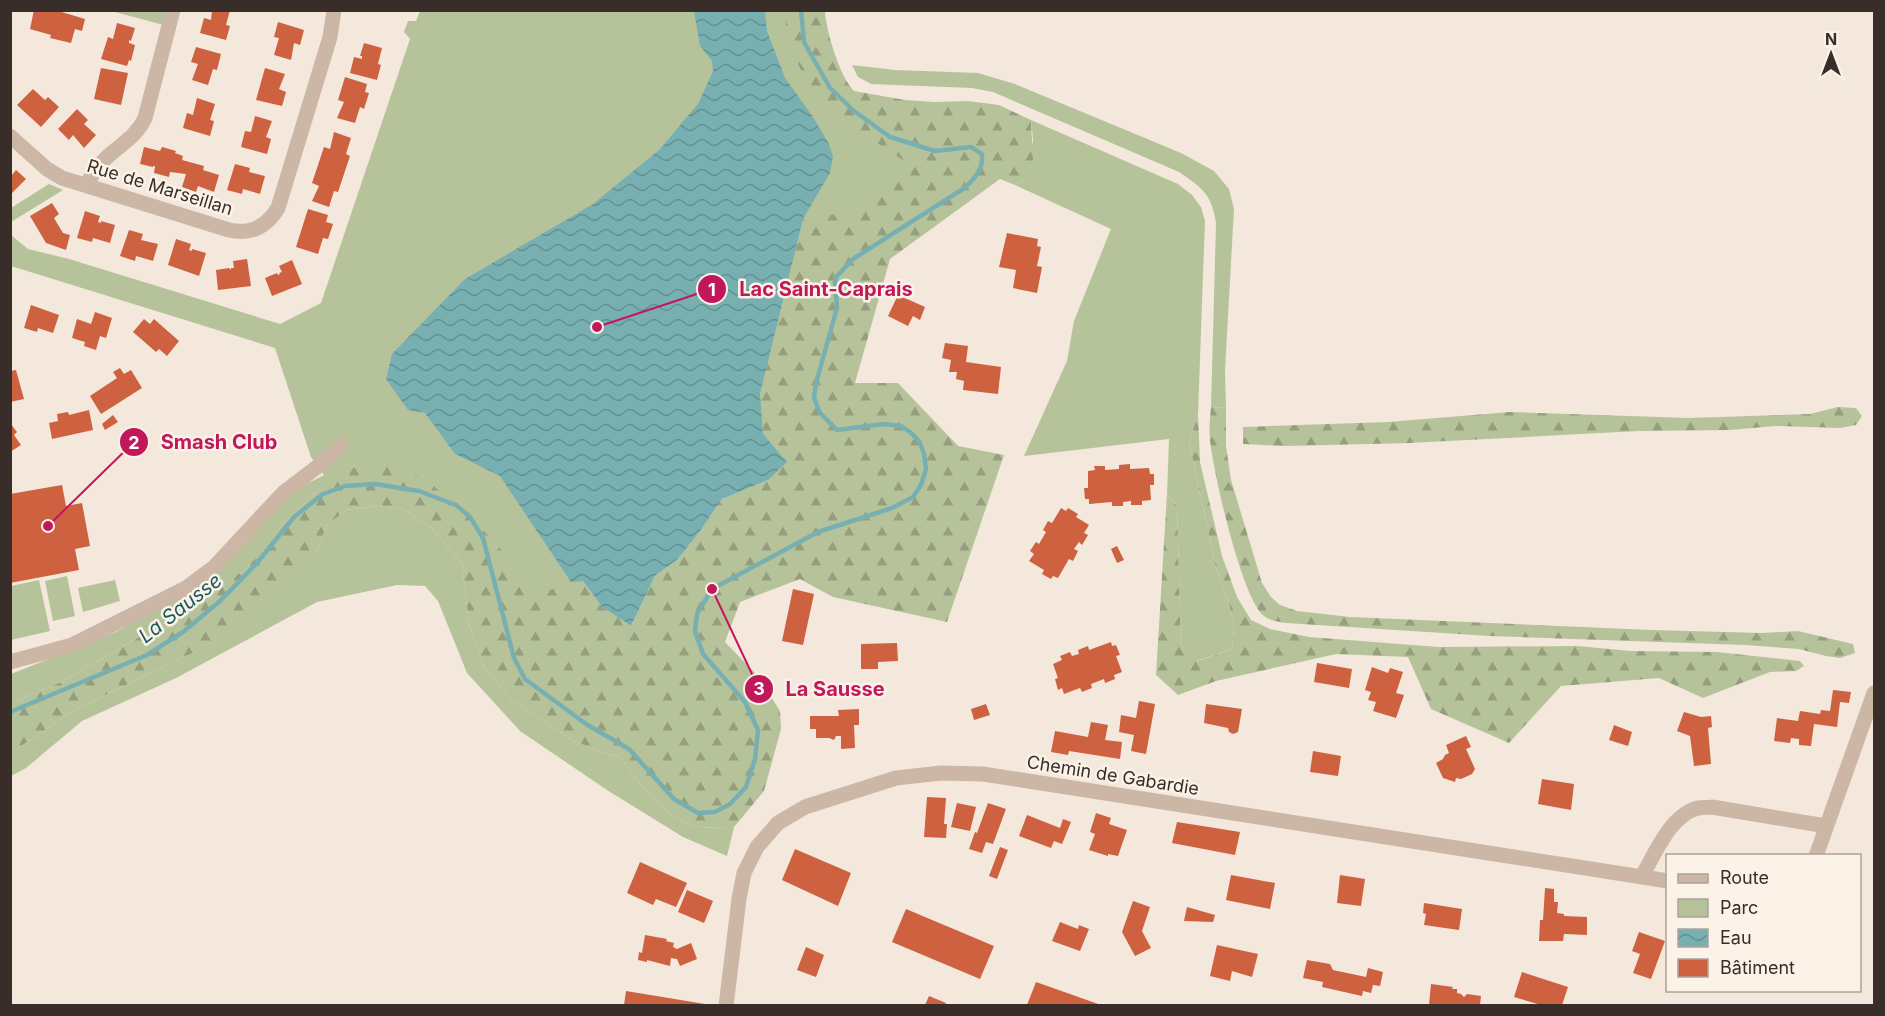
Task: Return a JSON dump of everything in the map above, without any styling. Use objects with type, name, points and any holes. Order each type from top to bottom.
[{"type":"street","points":[[86,185],[102,164],[141,127],[173,10]]},
{"type":"street","name":"Rue de Marseillan","points":[[10,136],[47,169],[62,178],[230,230],[248,231],[263,226],[278,208],[330,37],[334,10]]},
{"type":"street","points":[[10,662],[72,645],[186,588],[214,567],[283,493],[342,445]]},
{"type":"street","points":[[1816,854],[1875,693]]},
{"type":"street","name":"Chemin de Gabardie","points":[[726,1005],[741,885],[750,860],[766,836],[778,823],[805,807],[897,778],[920,774],[959,772],[982,774],[1666,881]]},
{"type":"street","points":[[1642,876],[1673,824],[1698,808],[1712,807],[1826,826]]},
{"type":"green space","points":[[111,11],[168,11],[164,25]]},
{"type":"green space","points":[[420,11],[795,11],[801,50],[929,158],[811,415],[523,631],[392,478],[319,489],[280,527],[270,547],[227,584],[209,593],[190,613],[170,626],[143,635],[61,682],[11,703],[11,674],[116,632],[199,584],[237,553],[297,489],[324,475],[311,457],[275,348],[11,266],[11,235],[28,249],[69,259],[280,324],[321,303],[410,39],[404,32],[408,21],[416,21]]},
{"type":"green space","points":[[785,11],[825,11],[835,53],[854,91],[905,100],[968,101],[999,105],[1031,120],[1033,161],[1027,177],[1015,185],[1000,179],[890,259],[855,383],[898,383],[958,446],[1004,455],[947,622],[833,597],[800,579],[740,602],[725,642],[757,675],[780,711],[781,729],[764,791],[734,827],[696,826],[674,816],[653,798],[621,757],[574,741],[512,700],[485,669],[469,624],[462,563],[431,528],[403,509],[378,506],[346,510],[327,525],[315,555],[287,582],[199,650],[74,710],[11,753],[11,703],[61,682],[143,635],[170,626],[190,613],[209,593],[227,584],[269,547],[280,527],[319,489],[333,482],[344,469],[371,465],[403,469],[426,479],[488,535],[529,581],[534,594],[583,581],[602,607],[631,626],[655,576],[678,559],[722,499],[768,480],[760,394],[803,219],[856,211],[912,166],[847,121],[811,84],[798,63],[789,39]]},
{"type":"green space","points":[[852,65],[895,70],[978,73],[1015,84],[1181,153],[1214,171],[1229,189],[1234,209],[1225,370],[1226,408],[1211,407],[1216,223],[1212,205],[1199,187],[1179,172],[993,92],[972,88],[871,84],[858,77]]},
{"type":"green space","points":[[1031,120],[1178,184],[1192,195],[1201,207],[1205,221],[1198,414],[1189,442],[1216,568],[1229,603],[1234,628],[1232,649],[1196,661],[1181,645],[1177,506],[1167,494],[1169,439],[1024,456],[1067,361],[1074,321],[1111,229],[1015,185],[1027,177],[1033,140]]},
{"type":"green space","points":[[49,184],[63,190],[11,222],[11,208]]},
{"type":"green space","points":[[1211,407],[1226,408],[1226,446],[1231,480],[1262,583],[1271,597],[1280,605],[1297,611],[1350,617],[1652,630],[1763,633],[1798,631],[1853,644],[1855,653],[1840,658],[1799,649],[1745,645],[1490,636],[1286,623],[1269,619],[1255,605],[1230,534],[1212,456]]},
{"type":"green space","points":[[1838,407],[1856,408],[1862,416],[1856,425],[1840,428],[1775,426],[1730,430],[1639,431],[1409,443],[1285,446],[1243,444],[1243,427],[1388,422],[1510,412],[1689,418],[1810,414]]},
{"type":"green space","points":[[1198,414],[1200,462],[1222,556],[1237,597],[1251,620],[1270,629],[1309,637],[1439,647],[1577,646],[1631,651],[1717,652],[1800,661],[1804,666],[1796,671],[1770,672],[1703,698],[1659,678],[1561,686],[1509,743],[1431,709],[1408,657],[1336,654],[1216,681],[1178,695],[1156,675],[1167,494],[1177,506],[1181,645],[1197,661],[1232,649],[1234,628],[1229,603],[1216,568],[1189,442]]},
{"type":"green space","points":[[378,506],[403,509],[431,528],[462,563],[469,624],[485,669],[512,700],[574,741],[621,757],[653,798],[674,816],[696,826],[734,827],[727,856],[683,837],[607,790],[520,731],[467,673],[438,601],[425,586],[397,585],[317,602],[176,678],[82,721],[26,768],[11,776],[11,753],[74,710],[199,650],[315,555],[327,525],[346,510]]},
{"type":"green space","points":[[67,576],[75,616],[53,621],[45,581]]},
{"type":"green space","points":[[39,580],[50,631],[11,640],[11,586]]},
{"type":"green space","points":[[115,580],[120,601],[83,612],[78,588]]},
{"type":"water","points":[[694,11],[765,11],[767,31],[785,78],[813,117],[829,144],[833,156],[830,173],[803,219],[760,394],[763,434],[787,462],[768,480],[722,499],[678,559],[655,576],[631,626],[602,607],[583,581],[571,582],[500,476],[455,454],[425,413],[408,410],[386,379],[392,354],[465,279],[593,204],[659,150],[698,104],[713,71],[712,61],[700,46]]},
{"type":"building","points":[[34,10],[44,12],[55,10],[85,19],[82,31],[75,29],[71,43],[50,38],[51,35],[30,29]]},
{"type":"building","points":[[212,10],[230,10],[226,25],[230,26],[226,40],[200,33],[204,18],[211,20]]},
{"type":"building","points":[[278,22],[304,30],[300,45],[294,43],[291,60],[274,55],[279,38],[274,37]]},
{"type":"building","points":[[117,23],[135,28],[129,43],[135,45],[131,61],[129,60],[127,66],[101,59],[108,37],[113,39]]},
{"type":"building","points":[[364,43],[382,48],[377,80],[350,73],[354,57],[362,59],[360,56]]},
{"type":"building","points":[[196,47],[221,54],[217,70],[213,69],[208,85],[192,80],[198,64],[191,62]]},
{"type":"building","points":[[101,68],[128,73],[121,105],[94,99]]},
{"type":"building","points":[[265,68],[285,74],[279,89],[286,92],[282,106],[256,100]]},
{"type":"building","points":[[345,77],[367,84],[365,92],[369,93],[364,109],[360,107],[355,123],[337,118],[344,102],[338,100]]},
{"type":"building","points":[[33,89],[45,100],[48,97],[59,107],[41,127],[17,105]]},
{"type":"building","points":[[197,98],[215,104],[210,120],[214,121],[210,136],[183,128],[187,113],[193,115]]},
{"type":"building","points":[[77,109],[88,120],[84,124],[96,135],[84,148],[73,135],[69,140],[58,129]]},
{"type":"building","points":[[255,116],[272,121],[266,137],[271,139],[267,154],[241,147],[245,131],[251,132]]},
{"type":"building","points":[[334,132],[351,138],[346,154],[350,156],[338,192],[334,191],[329,207],[312,201],[319,186],[312,183],[324,147],[330,149]]},
{"type":"building","points":[[144,147],[160,151],[162,147],[176,151],[175,153],[183,156],[182,160],[204,166],[203,170],[219,175],[214,192],[198,186],[196,192],[182,187],[186,174],[170,172],[169,177],[154,173],[155,166],[140,164]]},
{"type":"building","points":[[235,164],[250,168],[249,172],[265,176],[260,194],[243,189],[242,194],[227,190]]},
{"type":"building","points":[[16,170],[26,179],[10,195],[10,174],[12,175]]},
{"type":"building","points":[[52,203],[59,214],[54,218],[63,233],[70,235],[66,250],[46,243],[30,216]]},
{"type":"building","points":[[308,209],[328,215],[326,222],[333,224],[328,239],[323,238],[318,254],[296,247]]},
{"type":"building","points":[[85,211],[100,216],[98,222],[115,225],[110,243],[93,238],[92,242],[77,238]]},
{"type":"building","points":[[129,230],[143,234],[141,240],[158,244],[153,261],[136,256],[135,261],[120,256]]},
{"type":"building","points":[[1007,233],[1038,239],[1037,246],[1041,247],[1037,266],[1042,267],[1037,293],[1013,288],[1016,270],[999,267]]},
{"type":"building","points":[[176,239],[191,244],[189,250],[206,253],[199,276],[168,265]]},
{"type":"building","points":[[247,259],[251,286],[218,290],[216,270],[229,268],[231,270],[234,268],[233,261]]},
{"type":"building","points":[[292,260],[302,284],[272,296],[265,278],[280,274],[282,272],[279,266]]},
{"type":"building","points":[[898,295],[925,307],[920,320],[913,316],[908,326],[888,316]]},
{"type":"building","points":[[31,305],[59,315],[53,333],[38,328],[37,332],[24,328]]},
{"type":"building","points":[[95,312],[112,318],[106,338],[100,336],[96,350],[84,346],[85,342],[72,338],[77,319],[91,324]]},
{"type":"building","points":[[144,319],[150,324],[154,319],[179,341],[167,356],[159,349],[156,352],[133,332]]},
{"type":"building","points":[[945,343],[968,346],[966,362],[1001,367],[998,394],[963,390],[964,381],[956,379],[957,372],[949,372],[951,360],[942,358]]},
{"type":"building","points":[[120,368],[124,374],[131,370],[142,388],[101,414],[90,396],[117,378],[113,372]]},
{"type":"building","points":[[16,370],[24,399],[10,402],[10,371]]},
{"type":"building","points":[[89,410],[93,430],[52,439],[49,423],[58,421],[57,414],[68,412],[69,415]]},
{"type":"building","points":[[113,415],[118,422],[105,430],[102,424]]},
{"type":"building","points":[[10,423],[17,432],[14,435],[21,445],[10,452]]},
{"type":"building","points":[[1130,464],[1130,469],[1149,468],[1150,474],[1154,474],[1154,485],[1150,485],[1151,500],[1142,501],[1142,505],[1131,505],[1131,501],[1123,502],[1123,506],[1112,506],[1112,502],[1089,504],[1089,499],[1085,499],[1084,488],[1088,488],[1088,471],[1095,470],[1094,466],[1105,466],[1105,470],[1119,469],[1119,465]]},
{"type":"building","points":[[62,485],[66,506],[82,503],[90,546],[75,549],[79,570],[10,583],[10,494]]},
{"type":"building","points":[[1061,508],[1066,511],[1068,508],[1078,514],[1076,517],[1089,525],[1084,533],[1088,535],[1082,545],[1079,542],[1074,549],[1078,551],[1073,561],[1069,559],[1058,578],[1053,576],[1051,579],[1042,574],[1044,570],[1029,561],[1034,554],[1030,551],[1036,542],[1039,544],[1046,532],[1043,530],[1048,521],[1052,523]]},
{"type":"building","points":[[1117,546],[1124,560],[1117,563],[1111,549]]},
{"type":"building","points":[[793,589],[814,594],[803,645],[782,641]]},
{"type":"building","points":[[1111,642],[1112,646],[1116,645],[1120,655],[1116,656],[1122,672],[1114,675],[1115,679],[1105,683],[1104,679],[1091,684],[1092,688],[1082,692],[1080,688],[1064,694],[1062,688],[1058,690],[1055,679],[1058,678],[1053,664],[1062,660],[1060,656],[1070,652],[1072,656],[1079,654],[1078,650],[1088,646],[1089,650]]},
{"type":"building","points":[[897,643],[898,661],[878,662],[878,669],[861,669],[861,644]]},
{"type":"building","points":[[1317,663],[1352,669],[1349,688],[1314,682]]},
{"type":"building","points":[[1372,667],[1388,673],[1390,668],[1403,672],[1396,693],[1404,695],[1396,718],[1373,711],[1376,702],[1368,700],[1371,692],[1365,690]]},
{"type":"building","points":[[1833,690],[1851,692],[1849,703],[1840,702],[1837,727],[1814,724],[1811,746],[1799,745],[1799,739],[1791,738],[1790,743],[1774,741],[1777,718],[1798,721],[1800,711],[1820,714],[1821,710],[1830,711]]},
{"type":"building","points":[[1139,701],[1155,704],[1146,754],[1131,751],[1134,735],[1119,732],[1121,715],[1136,718]]},
{"type":"building","points":[[986,704],[990,715],[974,720],[971,709]]},
{"type":"building","points":[[1206,704],[1242,709],[1238,732],[1233,734],[1228,728],[1204,723]]},
{"type":"building","points":[[859,709],[859,725],[854,725],[855,748],[841,749],[841,736],[836,736],[834,740],[816,738],[816,729],[810,729],[810,716],[839,716],[838,710]]},
{"type":"building","points":[[1684,712],[1701,717],[1711,716],[1712,727],[1708,728],[1711,764],[1694,766],[1690,736],[1677,731]]},
{"type":"building","points":[[1091,722],[1108,725],[1105,740],[1122,742],[1120,759],[1069,751],[1068,755],[1051,752],[1055,731],[1088,737]]},
{"type":"building","points":[[1614,725],[1632,732],[1628,746],[1609,740]]},
{"type":"building","points":[[1466,736],[1471,747],[1466,749],[1475,769],[1472,774],[1461,779],[1456,778],[1455,782],[1443,778],[1436,763],[1449,753],[1446,745]]},
{"type":"building","points":[[1313,751],[1341,756],[1338,776],[1310,772]]},
{"type":"building","points":[[1542,779],[1574,784],[1571,810],[1538,804]]},
{"type":"building","points":[[927,797],[946,798],[944,824],[947,824],[946,838],[924,837]]},
{"type":"building","points":[[957,803],[976,807],[970,831],[951,827]]},
{"type":"building","points":[[988,803],[1006,809],[993,844],[986,842],[982,853],[969,849]]},
{"type":"building","points":[[1096,813],[1111,818],[1109,824],[1127,830],[1118,856],[1108,854],[1108,856],[1089,850],[1095,834],[1090,832]]},
{"type":"building","points":[[1027,815],[1060,828],[1063,819],[1071,822],[1062,844],[1054,841],[1051,848],[1019,836]]},
{"type":"building","points":[[1177,822],[1240,832],[1235,855],[1172,843]]},
{"type":"building","points":[[1000,847],[1008,850],[997,879],[989,876]]},
{"type":"building","points":[[795,849],[851,873],[838,906],[782,880]]},
{"type":"building","points":[[640,862],[687,883],[676,907],[656,899],[653,905],[627,893]]},
{"type":"building","points":[[1231,875],[1275,883],[1270,909],[1226,900]]},
{"type":"building","points":[[1340,875],[1365,879],[1361,906],[1337,903]]},
{"type":"building","points":[[1545,888],[1554,889],[1554,902],[1558,902],[1557,913],[1564,914],[1564,916],[1587,917],[1587,935],[1564,934],[1563,941],[1539,941]]},
{"type":"building","points":[[687,890],[713,901],[704,923],[678,912]]},
{"type":"building","points":[[1133,901],[1150,907],[1142,931],[1151,948],[1135,956],[1122,932]]},
{"type":"building","points":[[1424,903],[1462,909],[1459,930],[1424,925],[1426,914],[1423,913]]},
{"type":"building","points":[[1187,907],[1215,915],[1213,922],[1184,921]]},
{"type":"building","points":[[906,909],[994,946],[980,979],[892,942]]},
{"type":"building","points":[[1060,922],[1078,929],[1079,925],[1089,929],[1080,951],[1052,941]]},
{"type":"building","points":[[1639,932],[1665,941],[1651,979],[1633,973],[1640,954],[1632,951]]},
{"type":"building","points":[[645,935],[667,939],[666,941],[674,943],[673,947],[677,949],[691,943],[697,959],[680,966],[677,959],[671,958],[670,966],[638,960],[639,952],[642,953]]},
{"type":"building","points":[[1217,945],[1258,954],[1252,977],[1232,971],[1230,981],[1210,976]]},
{"type":"building","points":[[806,947],[824,955],[816,977],[797,970]]},
{"type":"building","points":[[1307,960],[1330,964],[1333,970],[1366,977],[1368,968],[1383,972],[1380,986],[1373,985],[1371,993],[1363,991],[1362,996],[1322,987],[1323,982],[1303,978]]},
{"type":"building","points":[[1522,972],[1568,987],[1562,1005],[1541,1005],[1514,997]]},
{"type":"building","points":[[1036,982],[1101,1005],[1027,1005]]},
{"type":"building","points":[[1431,984],[1453,987],[1452,989],[1457,989],[1457,993],[1464,997],[1467,994],[1481,996],[1480,1005],[1429,1005]]},
{"type":"building","points":[[626,991],[705,1004],[624,1005]]},
{"type":"building","points":[[929,996],[946,1003],[945,1005],[925,1005]]},
{"type":"waterway","name":"La Sausse","points":[[10,712],[147,655],[183,632],[220,601],[257,563],[294,517],[323,494],[345,486],[375,484],[419,491],[456,505],[470,517],[483,538],[514,658],[525,679],[586,724],[629,749],[674,799],[698,813],[715,812],[730,804],[746,787],[755,759],[758,730],[745,702],[703,654],[695,631],[697,614],[712,589],[818,532],[892,508],[913,497],[921,485],[926,469],[924,454],[919,441],[910,432],[901,426],[884,424],[837,430],[820,413],[814,398],[816,383],[837,308],[835,282],[837,276],[853,259],[966,187],[978,172],[982,160],[982,154],[971,147],[935,151],[890,137],[854,111],[830,88],[804,42],[801,10]]},
{"type":"place","name":"Lac Saint-Caprais","points":[[597,327]]},
{"type":"place","name":"Smash Club","points":[[48,526]]},
{"type":"place","name":"La Sausse","points":[[712,589]]}]
